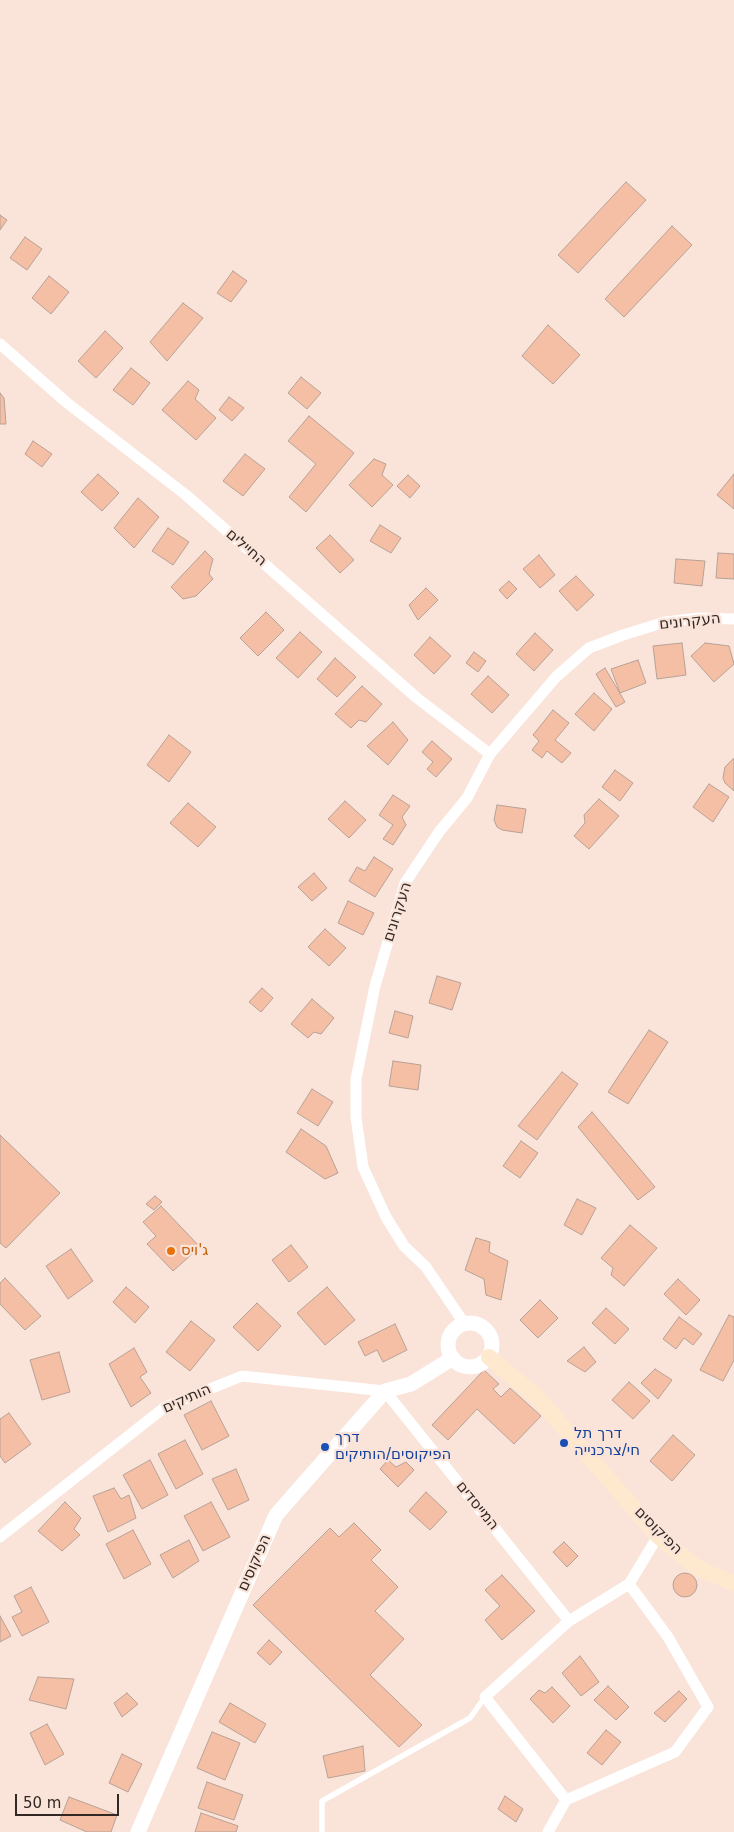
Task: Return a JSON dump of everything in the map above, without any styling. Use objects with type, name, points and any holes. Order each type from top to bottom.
[{"type":"main road","name":"הפיקוסים","points":[[489,1357],[538,1398],[658,1536],[699,1569],[734,1583]]},
{"type":"street","name":"החיילים","points":[[0,344],[66,402],[186,495],[417,698],[490,754]]},
{"type":"street","name":"העקרונים","points":[[464,1323],[426,1267],[404,1246],[386,1217],[363,1167],[356,1117],[356,1079],[375,986],[405,883],[439,832],[467,798],[490,754],[556,677],[589,648],[665,622],[699,618],[734,619]]},
{"type":"street","points":[[464,1323],[477,1323],[489,1333],[492,1344],[489,1357],[481,1364],[469,1367],[462,1365],[449,1352],[450,1336],[457,1327],[464,1323]]},
{"type":"street","points":[[385,1391],[411,1384],[453,1358]]},
{"type":"street","name":"הותיקים","points":[[0,1537],[165,1406],[242,1376],[385,1391]]},
{"type":"street","name":"המייסדים","points":[[385,1391],[569,1621]]},
{"type":"street","name":"הפיקוסים","points":[[138,1832],[276,1515],[385,1391]]},
{"type":"street","points":[[566,1800],[485,1697],[569,1621],[630,1584],[658,1536]]},
{"type":"street","points":[[548,1832],[566,1800],[675,1752],[708,1707],[668,1637],[630,1584]]},
{"type":"lane","points":[[322,1832],[322,1801],[470,1718],[485,1697]]},
{"type":"building","points":[[626,182],[646,200],[578,273],[558,255]]},
{"type":"building","points":[[0,215],[7,220],[0,230]]},
{"type":"building","points":[[672,226],[692,245],[624,317],[605,299]]},
{"type":"building","points":[[25,237],[42,249],[27,270],[10,258]]},
{"type":"building","points":[[233,271],[247,281],[231,302],[217,293]]},
{"type":"building","points":[[49,276],[69,292],[51,314],[32,298]]},
{"type":"building","points":[[183,303],[203,318],[167,361],[150,342]]},
{"type":"building","points":[[548,325],[580,355],[553,384],[522,356]]},
{"type":"building","points":[[105,331],[123,348],[96,378],[78,361]]},
{"type":"building","points":[[131,368],[150,383],[133,405],[113,390]]},
{"type":"building","points":[[301,377],[321,393],[307,409],[288,393]]},
{"type":"building","points":[[188,381],[199,390],[195,399],[216,418],[196,440],[162,410]]},
{"type":"building","points":[[0,393],[4,398],[6,424],[0,424]]},
{"type":"building","points":[[229,397],[244,408],[232,421],[219,410]]},
{"type":"building","points":[[309,416],[354,453],[306,512],[289,497],[316,464],[288,441]]},
{"type":"building","points":[[33,441],[52,454],[42,467],[25,454]]},
{"type":"building","points":[[245,454],[265,469],[243,496],[223,481]]},
{"type":"building","points":[[374,459],[386,464],[382,475],[393,485],[372,507],[349,485]]},
{"type":"building","points":[[98,474],[119,493],[102,511],[81,492]]},
{"type":"building","points":[[734,474],[734,509],[717,495]]},
{"type":"building","points":[[408,475],[420,486],[410,498],[397,486]]},
{"type":"building","points":[[138,498],[159,517],[134,548],[114,528]]},
{"type":"building","points":[[380,525],[401,538],[391,553],[370,541]]},
{"type":"building","points":[[168,528],[189,542],[173,565],[152,551]]},
{"type":"building","points":[[330,535],[354,560],[340,573],[316,548]]},
{"type":"building","points":[[205,551],[213,559],[209,574],[213,579],[196,596],[183,599],[171,587]]},
{"type":"building","points":[[718,553],[734,554],[734,579],[716,578]]},
{"type":"building","points":[[539,555],[555,575],[540,588],[523,569]]},
{"type":"building","points":[[676,559],[705,561],[702,586],[674,583]]},
{"type":"building","points":[[576,576],[594,595],[577,611],[559,591]]},
{"type":"building","points":[[509,581],[517,589],[507,599],[499,590]]},
{"type":"building","points":[[426,588],[438,600],[418,620],[409,605]]},
{"type":"building","points":[[266,612],[284,630],[258,656],[240,638]]},
{"type":"building","points":[[300,632],[322,652],[298,678],[276,658]]},
{"type":"building","points":[[535,633],[553,650],[534,671],[516,654]]},
{"type":"building","points":[[430,637],[451,656],[434,674],[414,655]]},
{"type":"building","points":[[682,643],[686,675],[657,679],[653,646]]},
{"type":"building","points":[[705,643],[729,646],[734,664],[714,682],[691,656]]},
{"type":"building","points":[[474,652],[486,661],[478,672],[466,663]]},
{"type":"building","points":[[335,658],[356,677],[337,697],[317,679]]},
{"type":"building","points":[[638,660],[646,683],[620,693],[611,669]]},
{"type":"building","points":[[605,668],[625,702],[616,707],[596,674]]},
{"type":"building","points":[[488,676],[509,695],[492,713],[471,694]]},
{"type":"building","points":[[362,686],[382,704],[366,722],[359,720],[351,728],[335,714]]},
{"type":"building","points":[[594,693],[612,709],[594,731],[575,714]]},
{"type":"building","points":[[553,710],[569,723],[555,740],[571,753],[562,763],[547,751],[542,758],[532,750],[539,741],[533,735]]},
{"type":"building","points":[[393,722],[408,740],[388,765],[367,746]]},
{"type":"building","points":[[169,735],[191,752],[169,782],[147,765]]},
{"type":"building","points":[[432,741],[452,759],[436,777],[427,769],[433,762],[422,752]]},
{"type":"building","points":[[733,759],[734,791],[725,783],[723,778],[725,767]]},
{"type":"building","points":[[615,770],[633,783],[620,801],[602,787]]},
{"type":"building","points":[[709,784],[729,797],[713,822],[693,807]]},
{"type":"building","points":[[393,795],[410,806],[402,817],[406,825],[393,845],[383,839],[393,825],[379,815]]},
{"type":"building","points":[[599,799],[619,816],[589,849],[574,836],[585,823],[584,815]]},
{"type":"building","points":[[345,801],[366,820],[349,838],[328,819]]},
{"type":"building","points":[[188,803],[216,827],[198,847],[170,823]]},
{"type":"building","points":[[497,805],[526,809],[522,833],[502,830],[497,827],[494,820]]},
{"type":"building","points":[[374,857],[393,869],[375,897],[349,881],[357,867],[365,871]]},
{"type":"building","points":[[314,873],[327,888],[312,901],[298,887]]},
{"type":"building","points":[[348,901],[374,913],[363,935],[338,923]]},
{"type":"building","points":[[325,929],[346,948],[329,966],[308,947]]},
{"type":"building","points":[[437,976],[461,983],[452,1010],[429,1003]]},
{"type":"building","points":[[262,988],[273,998],[261,1012],[249,1002]]},
{"type":"building","points":[[312,999],[334,1018],[321,1034],[314,1032],[308,1038],[291,1024]]},
{"type":"building","points":[[395,1011],[413,1016],[408,1038],[389,1033]]},
{"type":"building","points":[[649,1030],[668,1042],[628,1104],[608,1092]]},
{"type":"building","points":[[393,1061],[421,1065],[418,1090],[389,1086]]},
{"type":"building","points":[[562,1072],[578,1084],[537,1140],[518,1126]]},
{"type":"building","points":[[312,1089],[333,1102],[318,1126],[297,1113]]},
{"type":"building","points":[[592,1112],[655,1187],[638,1200],[578,1127]]},
{"type":"building","points":[[301,1129],[326,1146],[338,1173],[325,1179],[286,1152]]},
{"type":"building","points":[[0,1135],[60,1193],[6,1248],[0,1243]]},
{"type":"building","points":[[521,1141],[538,1153],[520,1178],[503,1166]]},
{"type":"building","points":[[155,1196],[162,1202],[154,1210],[146,1204]]},
{"type":"building","points":[[577,1199],[596,1208],[582,1235],[564,1225]]},
{"type":"building","points":[[161,1206],[200,1247],[173,1271],[147,1244],[156,1236],[143,1222]]},
{"type":"building","points":[[630,1225],[657,1248],[624,1286],[611,1275],[613,1268],[601,1258]]},
{"type":"building","points":[[476,1238],[490,1242],[489,1252],[508,1261],[501,1300],[486,1295],[484,1279],[465,1270]]},
{"type":"building","points":[[291,1245],[308,1267],[289,1282],[272,1260]]},
{"type":"building","points":[[71,1249],[93,1281],[68,1299],[46,1266]]},
{"type":"building","points":[[5,1278],[41,1316],[25,1330],[0,1304],[0,1283]]},
{"type":"building","points":[[678,1279],[700,1300],[686,1315],[664,1294]]},
{"type":"building","points":[[126,1287],[149,1307],[135,1323],[113,1302]]},
{"type":"building","points":[[327,1287],[355,1320],[325,1345],[297,1313]]},
{"type":"building","points":[[540,1300],[558,1318],[538,1338],[520,1320]]},
{"type":"building","points":[[257,1303],[281,1326],[258,1351],[233,1327]]},
{"type":"building","points":[[606,1308],[629,1329],[615,1344],[592,1323]]},
{"type":"building","points":[[729,1315],[734,1317],[734,1360],[723,1381],[700,1370]]},
{"type":"building","points":[[679,1317],[702,1334],[693,1345],[684,1338],[676,1349],[663,1339]]},
{"type":"building","points":[[191,1321],[215,1340],[190,1371],[166,1352]]},
{"type":"building","points":[[395,1324],[407,1350],[383,1362],[377,1350],[365,1356],[358,1342]]},
{"type":"building","points":[[584,1347],[596,1362],[585,1372],[567,1361]]},
{"type":"building","points":[[134,1348],[147,1372],[140,1377],[151,1393],[131,1407],[109,1364]]},
{"type":"building","points":[[59,1352],[70,1392],[42,1400],[30,1360]]},
{"type":"building","points":[[655,1369],[672,1380],[658,1399],[641,1383]]},
{"type":"building","points":[[484,1370],[499,1384],[493,1389],[501,1397],[510,1388],[541,1416],[514,1444],[477,1409],[448,1440],[432,1425]]},
{"type":"building","points":[[629,1382],[650,1401],[633,1419],[612,1400]]},
{"type":"building","points":[[211,1401],[229,1436],[202,1450],[184,1415]]},
{"type":"building","points":[[9,1413],[31,1444],[5,1463],[0,1456],[0,1419]]},
{"type":"building","points":[[673,1435],[695,1455],[672,1481],[650,1461]]},
{"type":"building","points":[[185,1440],[203,1474],[176,1489],[158,1454]]},
{"type":"building","points":[[150,1460],[168,1495],[142,1509],[123,1475]]},
{"type":"building","points":[[388,1460],[396,1467],[406,1462],[414,1470],[398,1487],[380,1469]]},
{"type":"building","points":[[236,1469],[249,1500],[228,1510],[212,1479]]},
{"type":"building","points":[[114,1488],[121,1499],[129,1495],[136,1518],[108,1532],[93,1496]]},
{"type":"building","points":[[426,1492],[447,1512],[430,1530],[409,1511]]},
{"type":"building","points":[[65,1502],[81,1518],[74,1529],[80,1535],[62,1551],[38,1531]]},
{"type":"building","points":[[211,1502],[230,1537],[203,1551],[184,1516]]},
{"type":"building","points":[[354,1523],[381,1550],[371,1560],[398,1587],[375,1611],[404,1639],[370,1675],[422,1725],[399,1747],[253,1605],[330,1528],[339,1537]]},
{"type":"building","points":[[133,1530],[151,1564],[124,1579],[106,1544]]},
{"type":"building","points":[[189,1540],[199,1561],[173,1578],[160,1555]]},
{"type":"building","points":[[564,1542],[578,1556],[567,1567],[553,1552]]},
{"type":"building","points":[[685,1573],[694,1576],[697,1585],[694,1594],[685,1597],[676,1594],[673,1585],[676,1576]]},
{"type":"building","points":[[502,1575],[535,1611],[502,1640],[485,1620],[500,1606],[485,1590]]},
{"type":"building","points":[[31,1587],[49,1622],[22,1636],[12,1617],[22,1612],[14,1596]]},
{"type":"building","points":[[0,1616],[11,1636],[0,1642]]},
{"type":"building","points":[[269,1640],[282,1652],[270,1665],[257,1653]]},
{"type":"building","points":[[580,1656],[599,1682],[581,1696],[562,1673]]},
{"type":"building","points":[[38,1677],[74,1679],[66,1709],[29,1700]]},
{"type":"building","points":[[608,1686],[629,1707],[616,1720],[594,1700]]},
{"type":"building","points":[[552,1687],[570,1706],[553,1723],[530,1699],[539,1690],[545,1693]]},
{"type":"building","points":[[679,1691],[687,1699],[665,1722],[654,1713]]},
{"type":"building","points":[[127,1693],[138,1704],[122,1717],[114,1703]]},
{"type":"building","points":[[230,1703],[266,1724],[255,1743],[219,1722]]},
{"type":"building","points":[[47,1724],[64,1754],[45,1765],[30,1733]]},
{"type":"building","points":[[606,1730],[621,1742],[602,1765],[587,1753]]},
{"type":"building","points":[[212,1732],[240,1743],[225,1780],[197,1768]]},
{"type":"building","points":[[363,1746],[365,1771],[328,1778],[323,1756]]},
{"type":"building","points":[[122,1754],[142,1764],[128,1792],[109,1783]]},
{"type":"building","points":[[207,1782],[243,1795],[234,1820],[198,1808]]},
{"type":"building","points":[[505,1796],[523,1809],[516,1822],[498,1809]]},
{"type":"building","points":[[69,1797],[117,1815],[111,1832],[87,1832],[60,1820]]},
{"type":"building","points":[[201,1813],[238,1826],[236,1832],[195,1832]]},
{"type":"place","name":"ג'ויס","points":[[171,1251]]},
{"type":"place","name":"דרך תל חי/צרכנייה","points":[[564,1443]]},
{"type":"place","name":"דרך הפיקוסים/הותיקים","points":[[325,1447]]}]
